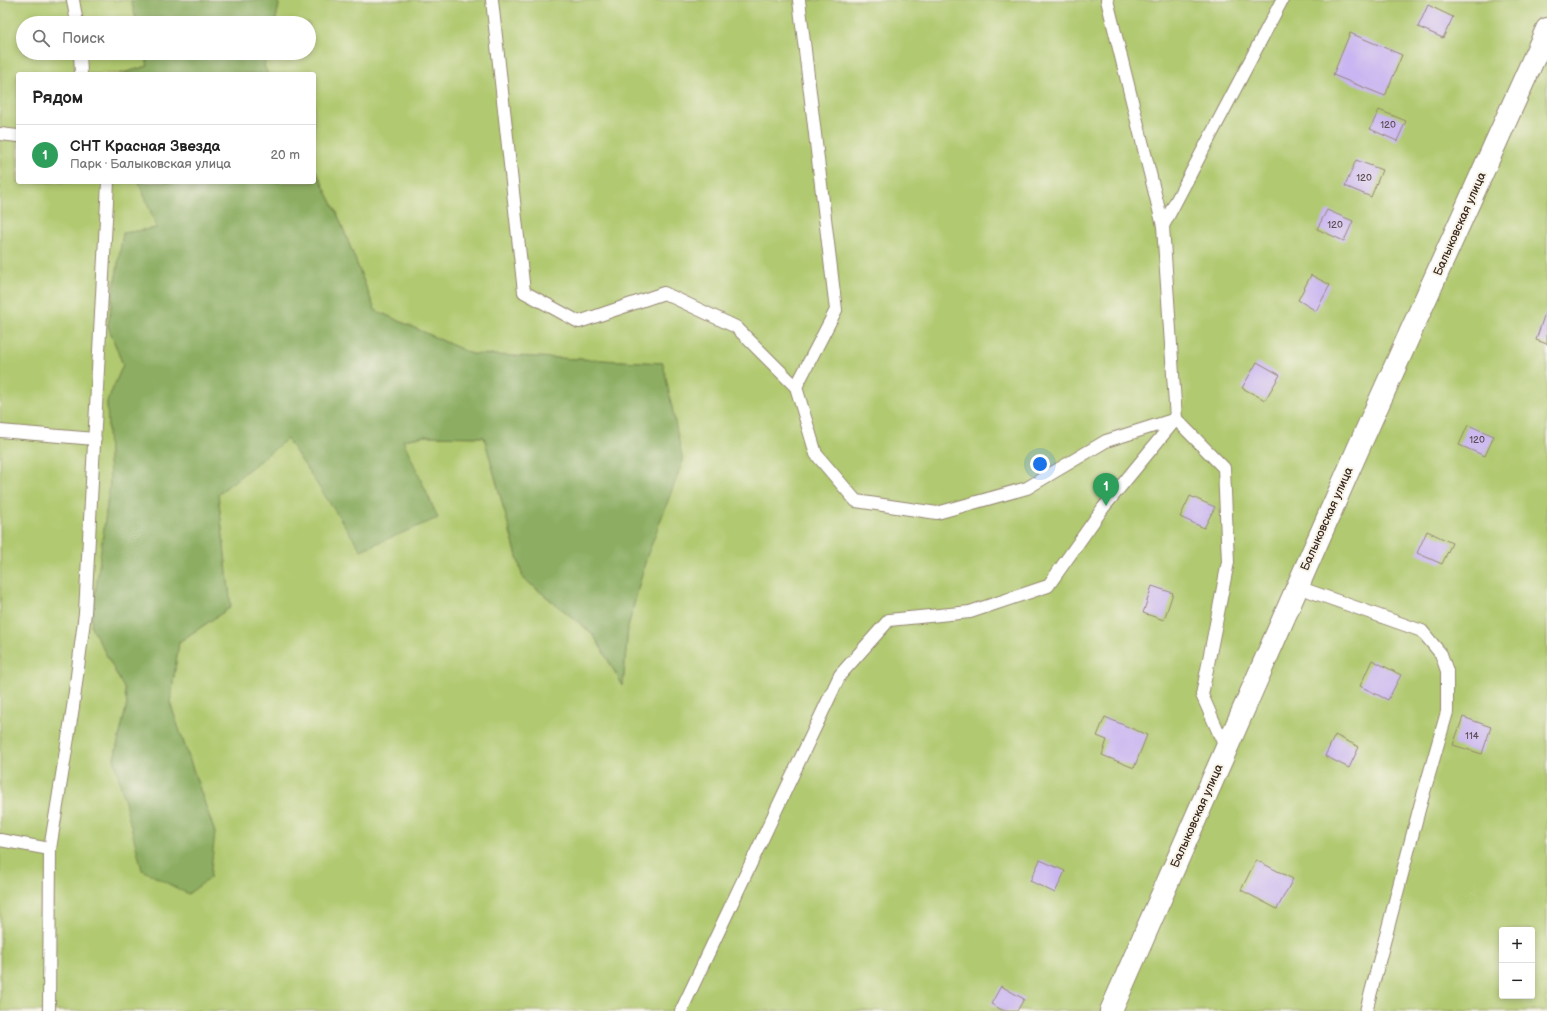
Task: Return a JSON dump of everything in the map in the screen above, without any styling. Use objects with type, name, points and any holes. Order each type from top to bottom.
[{"type":"street","name":"Балыковская улица","points":[[1111,1011],[1298,586],[1547,29]]},
{"type":"lane","points":[[74,0],[76,16]]},
{"type":"lane","points":[[492,0],[524,292],[579,322],[664,293],[736,327],[796,387],[816,454],[856,501],[937,513],[1028,488],[1106,441],[1176,419]]},
{"type":"lane","points":[[796,387],[836,310],[799,0]]},
{"type":"lane","points":[[1107,0],[1163,226],[1176,419],[1224,468],[1228,562],[1202,695],[1226,749]]},
{"type":"lane","points":[[1163,226],[1282,0]]},
{"type":"lane","points":[[80,60],[81,72]]},
{"type":"lane","points":[[0,134],[16,136]]},
{"type":"lane","points":[[49,1011],[50,848],[73,707],[85,613],[108,184]]},
{"type":"lane","points":[[681,1011],[840,675],[889,620],[970,612],[1048,586],[1103,508],[1176,419]]},
{"type":"lane","points":[[0,431],[94,439]]},
{"type":"lane","points":[[1298,586],[1422,631],[1441,654],[1447,672],[1447,712],[1418,814],[1366,1011]]},
{"type":"lane","points":[[0,840],[50,848]]},
{"type":"green space","points":[[0,0],[131,0],[135,16],[16,16],[16,60],[147,60],[148,66],[126,72],[16,72],[16,184],[140,184],[157,228],[123,233],[108,326],[123,365],[107,402],[110,482],[91,626],[124,688],[127,704],[114,759],[215,833],[170,703],[179,642],[231,607],[218,494],[287,438],[403,440],[425,436],[484,437],[523,578],[593,634],[623,686],[628,627],[646,559],[663,363],[472,354],[375,310],[337,213],[316,171],[316,72],[267,72],[264,66],[265,60],[316,60],[316,16],[277,16],[279,5],[277,0],[1547,0],[1547,1011],[0,1011]]},
{"type":"green space","points":[[131,0],[277,0],[279,5],[277,16],[135,16]]},
{"type":"green space","points":[[147,60],[265,60],[264,66],[267,72],[126,72],[148,66]]},
{"type":"green space","points":[[316,171],[337,213],[375,310],[472,354],[663,363],[683,461],[646,559],[628,627],[623,686],[593,634],[523,578],[484,437],[425,436],[403,440],[438,518],[361,550],[287,439],[218,494],[231,607],[179,642],[170,703],[215,833],[210,878],[188,894],[142,870],[114,759],[127,704],[124,688],[91,626],[110,482],[107,402],[123,365],[108,326],[123,233],[157,228],[140,184],[316,184]]},
{"type":"building","points":[[1428,5],[1453,17],[1443,38],[1418,27]]},
{"type":"building","points":[[1350,33],[1402,55],[1385,96],[1333,75]]},
{"type":"building","points":[[1379,110],[1406,121],[1397,141],[1370,129]]},
{"type":"building","points":[[1356,160],[1382,170],[1371,197],[1345,186]]},
{"type":"building","points":[[1327,210],[1353,221],[1344,241],[1317,229]]},
{"type":"building","points":[[1311,275],[1330,285],[1316,311],[1298,300]]},
{"type":"building","points":[[1547,307],[1547,344],[1536,340]]},
{"type":"building","points":[[1257,362],[1280,375],[1265,400],[1242,388]]},
{"type":"building","points":[[1468,425],[1494,436],[1485,456],[1459,445]]},
{"type":"building","points":[[1190,496],[1215,507],[1204,528],[1180,517]]},
{"type":"building","points":[[1427,531],[1452,543],[1442,564],[1417,553]]},
{"type":"building","points":[[1152,586],[1173,593],[1164,620],[1143,613]]},
{"type":"building","points":[[1372,660],[1401,675],[1388,700],[1360,686]]},
{"type":"building","points":[[1105,717],[1147,735],[1134,768],[1102,755],[1107,740],[1097,736]]},
{"type":"building","points":[[1463,717],[1491,727],[1482,754],[1453,745]]},
{"type":"building","points":[[1335,735],[1359,747],[1349,768],[1325,756]]},
{"type":"building","points":[[1040,860],[1065,871],[1055,893],[1030,881]]},
{"type":"building","points":[[1256,860],[1293,879],[1277,909],[1241,890]]},
{"type":"building","points":[[1001,986],[1024,999],[1017,1011],[1004,1011],[991,1004]]},
{"type":"place","name":"СНТ Красная Звезда","points":[[1106,506]]}]
